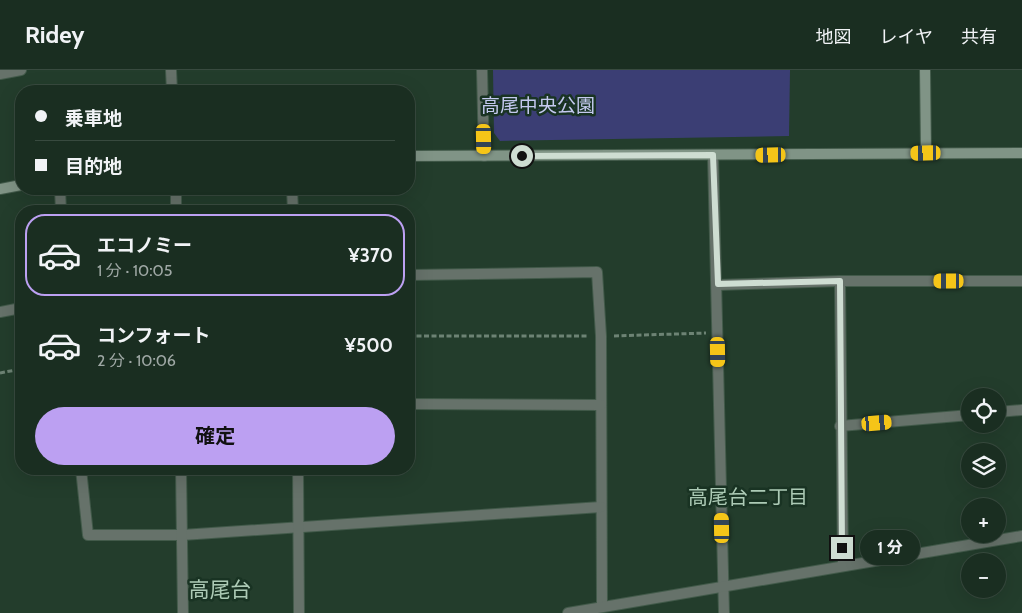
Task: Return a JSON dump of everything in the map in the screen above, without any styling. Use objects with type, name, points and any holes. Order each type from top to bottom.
[{"type":"street","points":[[0,74],[21,70]]},
{"type":"street","points":[[171,70],[172,85]]},
{"type":"street","points":[[482,70],[484,156]]},
{"type":"street","points":[[925,70],[926,153]]},
{"type":"street","points":[[415,156],[1022,153]]},
{"type":"street","points":[[713,155],[718,284],[724,613]]},
{"type":"street","points":[[0,189],[15,186]]},
{"type":"street","points":[[415,276],[597,272],[601,336],[602,606]]},
{"type":"street","points":[[718,284],[840,281],[1022,281]]},
{"type":"street","points":[[840,281],[840,426],[843,566]]},
{"type":"street","points":[[0,312],[15,309]]},
{"type":"street","points":[[415,404],[602,404]]},
{"type":"street","points":[[1006,411],[1022,410]]},
{"type":"street","points":[[840,426],[961,415]]},
{"type":"street","points":[[82,475],[88,534],[182,535],[601,507]]},
{"type":"street","points":[[181,475],[183,613]]},
{"type":"street","points":[[298,475],[298,613]]},
{"type":"street","points":[[568,613],[1022,536]]},
{"type":"path","points":[[415,336],[601,336],[718,333]]},
{"type":"path","points":[[0,373],[15,370]]},
{"type":"green space","name":"高尾中央公園","points":[[493,70],[790,70],[789,136],[500,141],[494,133]]},
{"type":"district","name":"高尾台二丁目","points":[[748,497]]},
{"type":"district","name":"高尾台","points":[[220,590]]},
{"type":"route","points":[[522,156],[713,155],[718,284],[840,281],[842,548]]}]
